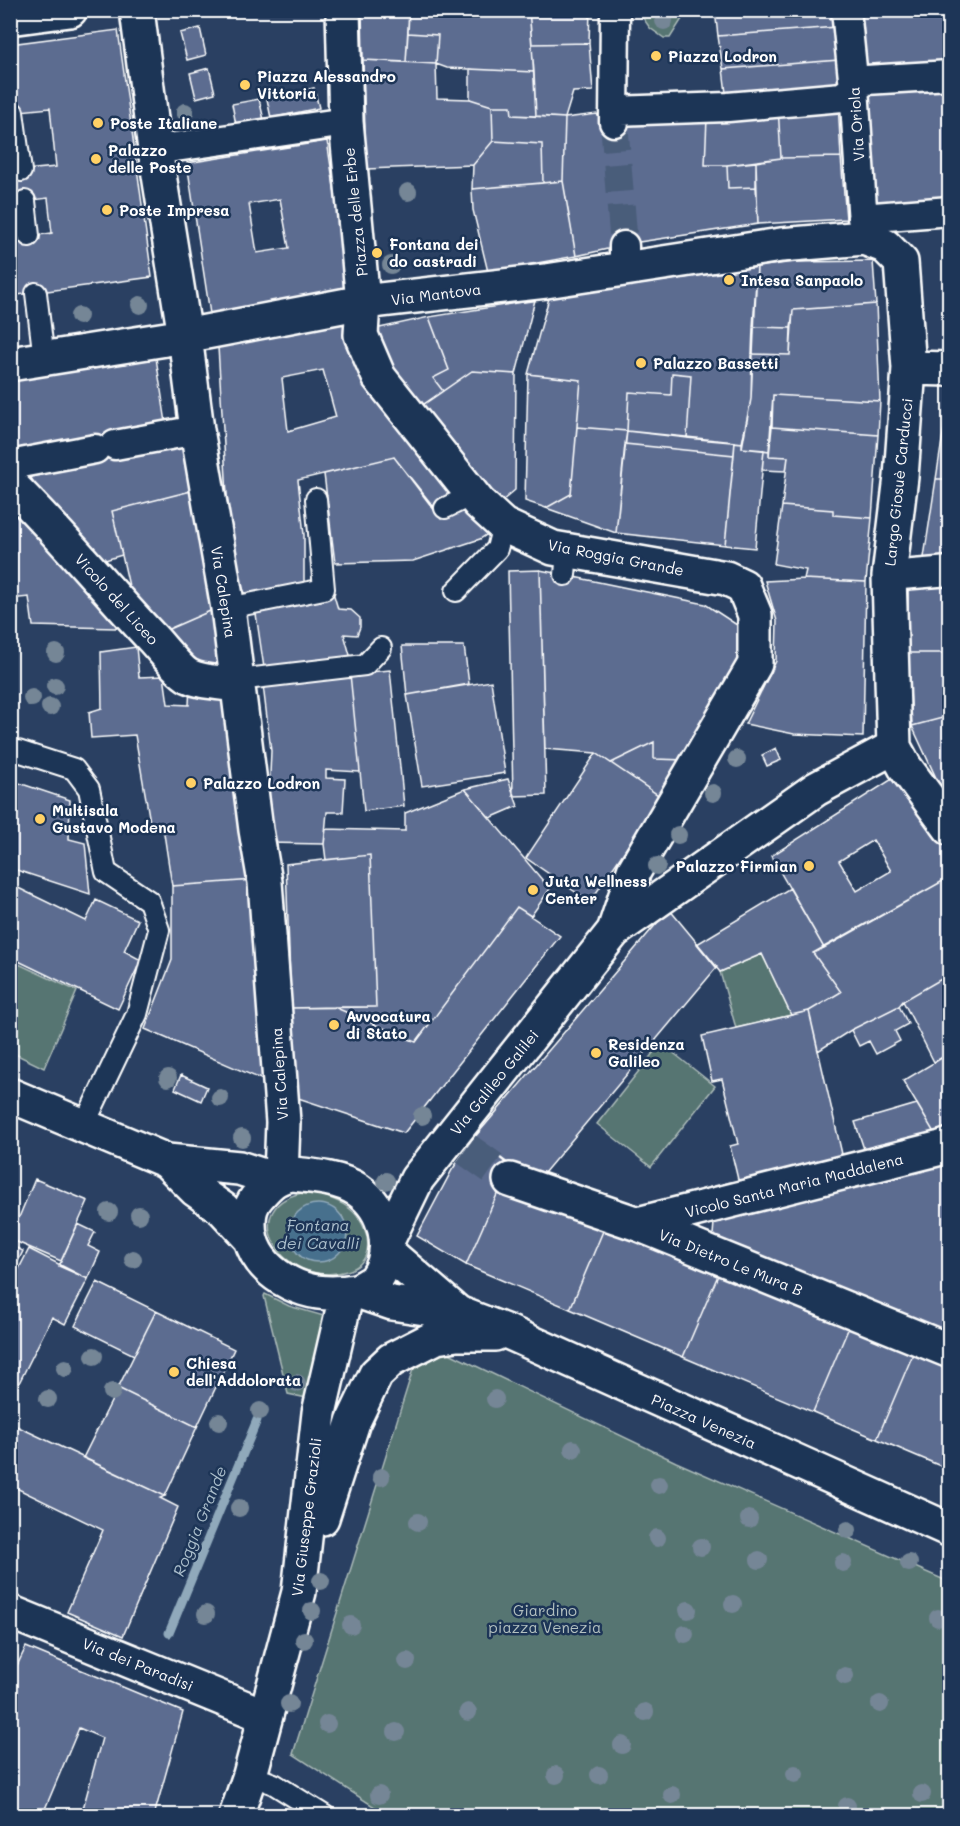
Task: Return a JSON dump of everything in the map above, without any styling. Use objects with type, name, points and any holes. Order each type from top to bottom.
[{"type":"street","points":[[10,18],[70,10]]},
{"type":"street","name":"Via Calepina","points":[[136,10],[197,430],[228,608],[256,830],[265,882],[283,1122],[277,1178]]},
{"type":"street","points":[[155,150],[346,122],[343,10]]},
{"type":"street","points":[[615,10],[614,117],[842,97],[866,80],[950,75]]},
{"type":"street","name":"Via Oriola","points":[[846,10],[854,88],[863,228]]},
{"type":"street","name":"Piazza delle Erbe","points":[[346,122],[363,302]]},
{"type":"street","points":[[863,228],[950,211]]},
{"type":"street","name":"Via Mantova","points":[[10,364],[185,336],[363,302],[546,281],[781,245],[863,228]]},
{"type":"street","name":"Largo Giosuè Carducci","points":[[863,228],[901,262],[909,368],[901,477],[888,576],[894,747]]},
{"type":"street","name":"Via Roggia Grande","points":[[363,302],[361,334],[379,377],[458,502],[553,548],[566,563],[726,578],[743,586],[755,615],[755,664]]},
{"type":"street","points":[[909,368],[950,369]]},
{"type":"street","points":[[10,465],[197,430]]},
{"type":"street","name":"Vicolo del Liceo","points":[[10,484],[51,524],[133,618],[188,676],[207,682],[238,683]]},
{"type":"street","points":[[888,576],[950,571]]},
{"type":"street","name":"Via Galileo Galilei","points":[[614,932],[634,870],[755,664]]},
{"type":"street","points":[[894,747],[904,767],[950,828]]},
{"type":"street","name":"Via Galileo Galilei","points":[[386,1246],[417,1179],[458,1143],[614,932],[816,789],[894,747]]},
{"type":"street","points":[[10,1095],[167,1161],[239,1167],[277,1178]]},
{"type":"street","name":"Vicolo Santa Maria Maddalena","points":[[638,1224],[950,1144]]},
{"type":"street","points":[[167,1161],[196,1190],[223,1209],[249,1237]]},
{"type":"street","points":[[292,1174],[338,1182],[357,1190],[373,1203],[383,1221],[386,1246],[384,1263],[375,1280],[352,1292],[327,1293],[307,1290],[281,1278],[262,1263],[254,1252],[249,1237],[252,1203],[277,1178],[292,1174]]},
{"type":"street","name":"Via Dietro Le Mura B","points":[[510,1180],[638,1224],[950,1351]]},
{"type":"street","name":"Piazza Venezia","points":[[386,1246],[458,1313]]},
{"type":"street","name":"Piazza Venezia","points":[[352,1292],[392,1303],[458,1313],[510,1333],[950,1530]]},
{"type":"street","name":"Via Giuseppe Grazioli","points":[[236,1815],[250,1775],[299,1592],[319,1413],[352,1292]]},
{"type":"street","points":[[299,1592],[352,1422],[376,1374],[392,1360],[436,1337],[457,1334],[510,1333]]},
{"type":"street","name":"Via dei Paradisi","points":[[10,1612],[265,1716]]},
{"type":"lane","points":[[13,112],[21,171]]},
{"type":"lane","points":[[25,201],[29,236]]},
{"type":"lane","points":[[36,293],[44,359]]},
{"type":"lane","points":[[228,608],[324,590],[316,499]]},
{"type":"lane","points":[[456,591],[497,549],[503,525]]},
{"type":"lane","points":[[238,683],[365,665],[381,648]]},
{"type":"lane","points":[[18,751],[74,769],[88,789],[106,872],[149,901],[159,930],[137,1014],[83,1127]]},
{"type":"lane","points":[[250,1775],[274,1784],[325,1815]]},
{"type":"green space","points":[[638,11],[687,11],[670,38],[664,38],[650,28]]},
{"type":"green space","points":[[762,954],[791,1015],[736,1028],[720,972]]},
{"type":"green space","points":[[10,960],[77,991],[44,1068],[11,1052]]},
{"type":"green space","points":[[661,1043],[715,1086],[651,1167],[597,1124]]},
{"type":"green space","points":[[308,1192],[335,1200],[350,1209],[357,1216],[366,1233],[367,1252],[363,1260],[347,1271],[323,1274],[302,1268],[285,1257],[274,1243],[269,1227],[273,1211],[285,1199]],"holes":[[[342,1216],[348,1235],[300,1256],[292,1244],[290,1231],[292,1221]]]},
{"type":"green space","points":[[265,1294],[289,1306],[324,1316],[307,1398],[288,1394]]},
{"type":"green space","name":"Giardino piazza Venezia","points":[[449,1353],[676,1462],[949,1582],[949,1815],[387,1815],[293,1754],[414,1366],[434,1354]]},
{"type":"water","name":"Fontana dei Cavalli","points":[[312,1204],[324,1204],[339,1212],[347,1227],[347,1239],[339,1254],[324,1262],[312,1262],[297,1254],[289,1239],[289,1227],[297,1212]]},
{"type":"building","points":[[362,10],[409,10],[406,62],[363,60]]},
{"type":"building","points":[[409,10],[529,10],[534,72],[447,68],[436,64],[438,35],[408,33]]},
{"type":"building","points":[[529,10],[590,10],[589,43],[532,44]]},
{"type":"building","points":[[715,10],[836,10],[837,27],[718,36]]},
{"type":"building","points":[[859,10],[943,10],[944,70],[865,76]]},
{"type":"building","points":[[837,27],[839,60],[723,69],[718,36]]},
{"type":"building","points":[[200,28],[206,55],[187,60],[180,33]]},
{"type":"building","name":"Palazzo delle Poste","points":[[118,30],[152,277],[10,296],[10,239],[52,233],[48,198],[10,203],[10,142],[14,171],[56,167],[50,108],[10,112],[10,44]]},
{"type":"building","points":[[944,32],[950,32],[950,70],[944,70]]},
{"type":"building","points":[[408,33],[438,35],[436,64],[406,62]]},
{"type":"building","points":[[589,43],[593,91],[573,92],[565,118],[536,116],[532,44]]},
{"type":"building","points":[[363,60],[436,64],[437,98],[470,99],[492,106],[493,141],[473,165],[366,169]]},
{"type":"building","points":[[839,60],[841,92],[727,101],[723,69]]},
{"type":"building","points":[[209,68],[215,93],[196,98],[190,73]]},
{"type":"building","points":[[470,69],[534,72],[536,116],[512,115],[511,106],[492,106],[470,99]]},
{"type":"building","points":[[950,80],[950,198],[872,202],[866,85]]},
{"type":"building","points":[[314,88],[319,108],[271,118],[267,99]]},
{"type":"building","points":[[259,99],[264,120],[236,125],[232,104]]},
{"type":"building","points":[[838,102],[841,157],[781,158],[778,106]]},
{"type":"building","points":[[492,106],[511,106],[512,115],[565,118],[563,181],[543,183],[542,144],[493,141]]},
{"type":"building","points":[[778,106],[781,158],[727,165],[705,165],[707,118]]},
{"type":"building","points":[[597,114],[602,123],[707,118],[705,165],[727,165],[728,188],[756,187],[758,224],[639,242],[576,256],[563,181],[565,118]]},
{"type":"building","points":[[327,141],[350,292],[210,314],[187,163]],"holes":[[[280,199],[289,248],[257,253],[249,204]]]},
{"type":"building","points":[[493,141],[542,144],[543,183],[472,189],[473,165]]},
{"type":"building","points":[[841,157],[846,219],[758,224],[756,162],[781,158]]},
{"type":"building","points":[[756,162],[756,187],[728,188],[727,165]]},
{"type":"building","points":[[563,181],[576,256],[488,272],[473,210],[472,189]]},
{"type":"building","points":[[873,261],[876,304],[793,310],[791,328],[753,327],[757,267],[794,262]]},
{"type":"building","name":"Palazzo Bassetti","points":[[757,267],[751,399],[742,443],[687,438],[691,375],[672,373],[671,395],[629,392],[627,431],[577,427],[581,380],[528,374],[549,298]]},
{"type":"building","points":[[535,300],[516,374],[472,371],[443,391],[433,378],[449,370],[429,317]]},
{"type":"building","points":[[876,304],[880,401],[773,395],[769,451],[742,448],[751,399],[752,354],[790,355],[793,310]]},
{"type":"building","points":[[429,317],[449,370],[433,378],[443,391],[414,411],[366,331]]},
{"type":"building","points":[[350,322],[459,494],[433,506],[394,457],[298,480],[304,535],[304,590],[248,600],[231,560],[218,347]],"holes":[[[323,370],[336,417],[288,431],[282,378]]]},
{"type":"building","points":[[753,327],[791,328],[790,355],[752,354]]},
{"type":"building","points":[[156,358],[167,429],[10,453],[10,380]]},
{"type":"building","points":[[472,371],[516,374],[515,490],[495,507],[414,411]]},
{"type":"building","points":[[672,373],[691,375],[687,438],[627,431],[629,392],[671,395]]},
{"type":"building","points":[[528,374],[581,380],[571,494],[546,508],[525,501]]},
{"type":"building","points":[[950,389],[950,479],[936,479]]},
{"type":"building","points":[[773,395],[880,401],[878,435],[772,427]]},
{"type":"building","points":[[577,427],[627,431],[616,533],[546,508],[571,494]]},
{"type":"building","points":[[772,427],[878,435],[872,518],[833,515],[833,510],[782,506],[788,457],[769,456]]},
{"type":"building","points":[[627,431],[735,442],[734,455],[625,444]]},
{"type":"building","points":[[180,441],[195,490],[112,511],[122,555],[92,564],[63,529],[26,470]]},
{"type":"building","points":[[735,442],[742,443],[742,448],[764,450],[755,548],[725,545]]},
{"type":"building","points":[[625,444],[734,455],[725,545],[616,533]]},
{"type":"building","points":[[764,450],[769,451],[769,456],[788,457],[786,471],[762,470]]},
{"type":"building","points":[[394,457],[441,519],[468,506],[489,533],[480,539],[413,561],[335,563],[324,474]]},
{"type":"building","points":[[936,479],[950,479],[950,563],[923,564]]},
{"type":"building","points":[[195,490],[217,608],[155,635],[135,613],[112,511]]},
{"type":"building","points":[[10,502],[120,611],[116,628],[33,626],[29,597],[10,599]]},
{"type":"building","points":[[782,506],[833,510],[833,515],[872,518],[866,582],[804,579],[806,570],[774,564]]},
{"type":"building","points":[[540,570],[546,795],[513,796],[508,571]]},
{"type":"building","points":[[540,570],[705,604],[737,625],[741,655],[686,760],[654,759],[654,742],[611,763],[596,753],[545,749]]},
{"type":"building","points":[[804,579],[866,582],[863,737],[794,734],[745,724],[776,661],[777,621],[765,581]]},
{"type":"building","points":[[950,579],[950,653],[908,653],[908,582]]},
{"type":"building","points":[[333,592],[338,609],[351,610],[360,618],[357,635],[344,634],[350,655],[343,663],[264,668],[255,607]]},
{"type":"building","points":[[217,608],[224,674],[193,674],[155,635]]},
{"type":"building","points":[[402,646],[464,646],[469,684],[407,695]]},
{"type":"building","name":"Palazzo Lodron","points":[[136,647],[139,677],[164,676],[168,704],[189,705],[190,685],[225,688],[254,880],[172,886],[163,827],[151,828],[135,735],[91,738],[89,712],[102,708],[101,652]]},
{"type":"building","points":[[908,653],[950,653],[950,716],[912,726]]},
{"type":"building","points":[[390,670],[404,806],[364,811],[350,674]]},
{"type":"building","points":[[350,674],[360,772],[326,770],[326,778],[345,779],[343,812],[327,812],[324,844],[267,843],[271,751],[263,685]]},
{"type":"building","points":[[491,681],[505,773],[422,786],[407,695]]},
{"type":"building","points":[[950,716],[950,796],[938,782],[912,726]]},
{"type":"building","points":[[654,742],[654,759],[686,760],[661,797],[611,763]]},
{"type":"building","points":[[776,748],[781,760],[767,766],[762,755]]},
{"type":"building","points":[[596,753],[661,797],[590,902],[526,858]]},
{"type":"building","name":"Palazzo Firmian","points":[[900,774],[950,851],[950,877],[824,948],[771,856]],"holes":[[[873,840],[891,871],[857,891],[839,861]]]},
{"type":"building","points":[[508,779],[518,806],[490,818],[465,789]]},
{"type":"building","name":"Multisala Gustavo Modena","points":[[10,780],[70,800],[69,839],[85,843],[90,894],[10,868]]},
{"type":"building","points":[[465,789],[550,889],[531,916],[517,907],[416,1042],[334,1007],[376,1007],[370,855],[326,860],[324,844],[326,829],[405,831],[405,813]]},
{"type":"building","points":[[370,855],[376,1007],[291,1008],[286,864]]},
{"type":"building","points":[[950,877],[950,974],[903,1001],[899,1006],[851,1030],[818,1051],[809,1011],[841,992],[813,953]]},
{"type":"building","points":[[254,880],[263,1080],[145,1029],[172,960],[172,886]]},
{"type":"building","points":[[10,884],[86,921],[96,900],[138,920],[124,951],[141,960],[118,1009],[10,957]]},
{"type":"building","points":[[790,888],[824,948],[813,953],[841,992],[809,1011],[791,1015],[762,954],[720,972],[697,944]]},
{"type":"building","name":"Avvocatura di Stato","points":[[517,907],[560,936],[404,1133],[295,1097],[291,1008],[334,1007],[416,1042]]},
{"type":"building","name":"Residenza Galileo","points":[[669,909],[717,967],[534,1185],[474,1138]]},
{"type":"building","points":[[950,974],[950,1053],[934,1062],[903,1001]]},
{"type":"building","points":[[899,1006],[908,1024],[895,1031],[900,1041],[876,1054],[869,1041],[859,1046],[851,1030]]},
{"type":"building","points":[[809,1011],[845,1167],[741,1192],[730,1146],[738,1144],[722,1079],[712,1081],[702,1036]]},
{"type":"building","points":[[950,1053],[950,1134],[939,1141],[903,1081]]},
{"type":"building","points":[[181,1075],[207,1087],[201,1101],[175,1089]]},
{"type":"building","points":[[917,1104],[939,1141],[868,1161],[855,1122]]},
{"type":"building","points":[[474,1138],[517,1170],[503,1181],[466,1265],[417,1236],[452,1170]]},
{"type":"building","points":[[950,1151],[950,1342],[712,1247],[714,1223],[887,1175]]},
{"type":"building","points":[[35,1179],[88,1201],[61,1261],[10,1239]]},
{"type":"building","points":[[503,1181],[609,1217],[570,1309],[466,1265]]},
{"type":"building","points":[[609,1217],[722,1266],[683,1357],[570,1309]]},
{"type":"building","points":[[78,1224],[95,1232],[88,1246],[100,1252],[88,1279],[59,1266]]},
{"type":"building","points":[[10,1245],[23,1251],[10,1278]]},
{"type":"building","points":[[29,1249],[88,1279],[65,1324],[52,1317],[10,1401],[10,1286]]},
{"type":"building","points":[[722,1266],[852,1320],[813,1412],[683,1357]]},
{"type":"building","points":[[97,1282],[156,1311],[134,1355],[75,1326]]},
{"type":"building","name":"Chiesa dell'Addolorata","points":[[156,1311],[234,1349],[197,1427],[118,1388]]},
{"type":"building","points":[[852,1320],[916,1347],[877,1439],[813,1412]]},
{"type":"building","points":[[916,1347],[950,1362],[950,1470],[877,1439]]},
{"type":"building","points":[[118,1388],[197,1427],[165,1496],[83,1458]]},
{"type":"building","points":[[10,1423],[165,1496],[160,1498],[178,1507],[123,1636],[67,1612],[103,1530],[10,1485]]},
{"type":"building","points":[[26,1647],[183,1712],[154,1816],[81,1816],[102,1738],[79,1728],[42,1816],[21,1816],[10,1811],[10,1731],[14,1721],[10,1717],[10,1680]]},
{"type":"waterway","name":"Roggia Grande","points":[[169,1633],[257,1420]]},
{"type":"tunnel","points":[[614,122],[624,246]]},
{"type":"tunnel","points":[[466,1149],[510,1180]]},
{"type":"place","name":"Piazza Lodron","points":[[656,56]]},
{"type":"place","name":"Piazza Alessandro Vittoria","points":[[245,85]]},
{"type":"place","name":"Poste Italiane","points":[[98,123]]},
{"type":"place","name":"Palazzo delle Poste","points":[[96,159]]},
{"type":"place","name":"Poste Impresa","points":[[107,210]]},
{"type":"place","name":"Fontana dei do castradi","points":[[377,253]]},
{"type":"place","name":"Intesa Sanpaolo","points":[[729,280]]},
{"type":"place","name":"Palazzo Bassetti","points":[[641,363]]},
{"type":"place","name":"Palazzo Lodron","points":[[191,783]]},
{"type":"place","name":"Multisala Gustavo Modena","points":[[40,819]]},
{"type":"place","name":"Palazzo Firmian","points":[[809,866]]},
{"type":"place","name":"Juta Wellness Center","points":[[533,890]]},
{"type":"place","name":"Avvocatura di Stato","points":[[334,1025]]},
{"type":"place","name":"Residenza Galileo","points":[[596,1053]]},
{"type":"place","name":"Chiesa dell'Addolorata","points":[[174,1372]]}]
